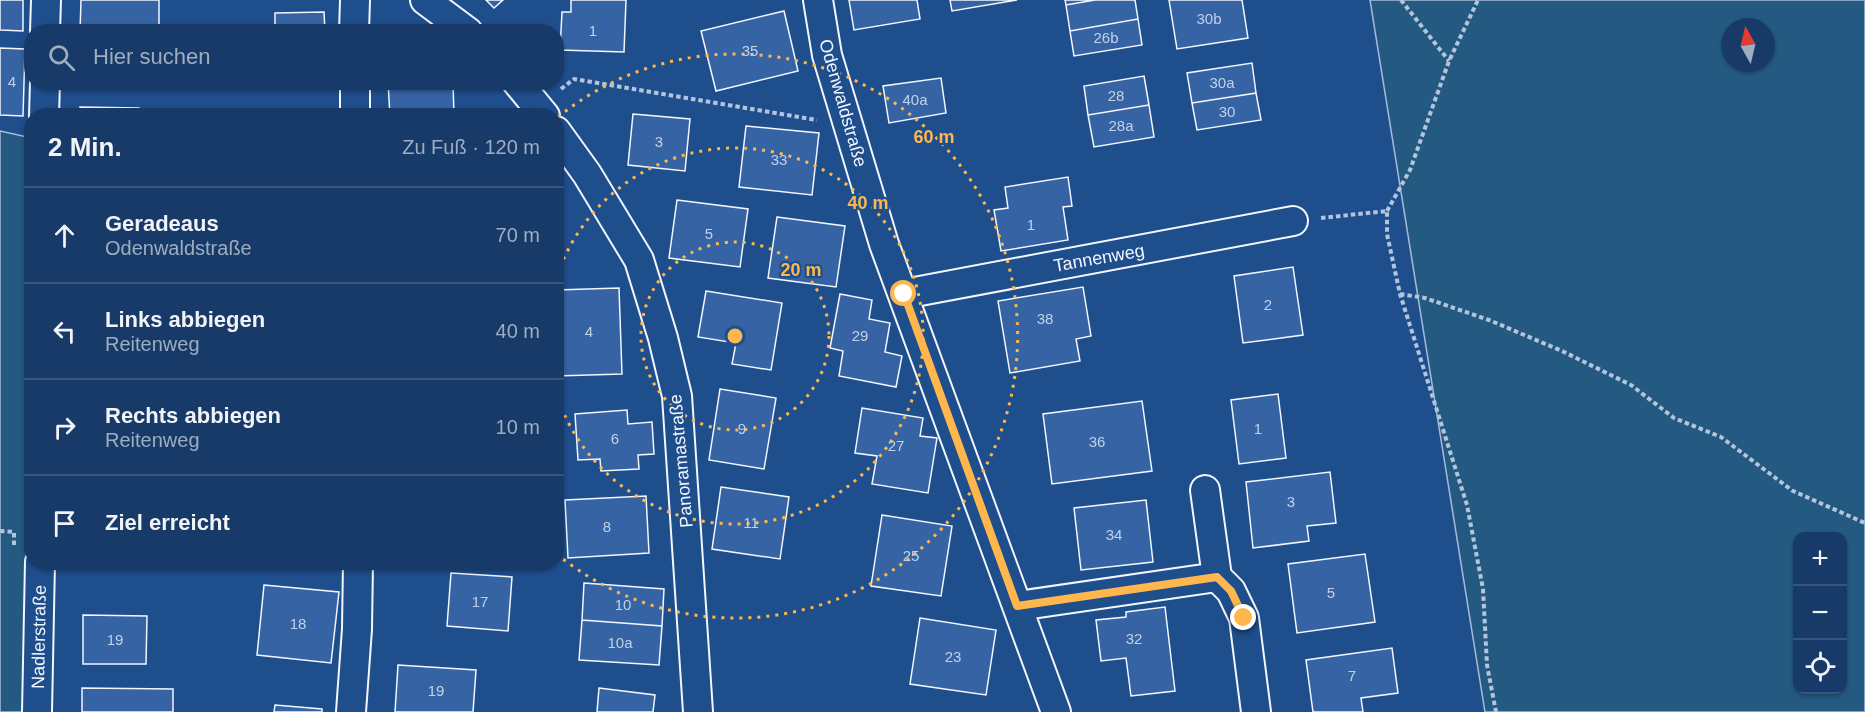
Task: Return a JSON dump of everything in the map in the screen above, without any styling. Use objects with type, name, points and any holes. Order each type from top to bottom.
[{"type":"street","points":[[45,24],[46,0]]},
{"type":"street","points":[[354,0],[354,24]]},
{"type":"street","points":[[425,0],[457,24]]},
{"type":"street","name":"Odenwaldstraße","points":[[818,0],[826,55],[884,244],[1056,712]]},
{"type":"street","points":[[44,108],[45,90]]},
{"type":"street","points":[[355,90],[355,108]]},
{"type":"street","points":[[524,90],[538,108]]},
{"type":"street","name":"Panoramastraße","points":[[564,142],[587,174],[639,260],[677,396],[698,712]]},
{"type":"street","name":"Tannenweg","points":[[904,294],[1293,221]]},
{"type":"street","points":[[1205,490],[1217,577],[1231,591],[1244,618],[1256,712]]},
{"type":"street","name":"Nadlerstraße","points":[[37,712],[40,570]]},
{"type":"street","points":[[351,712],[357,629],[358,570]]},
{"type":"street","points":[[1017,606],[1217,577]]},
{"type":"path","points":[[1401,0],[1449,61]]},
{"type":"path","points":[[1478,0],[1449,61],[1410,170],[1387,211],[1387,234],[1400,294],[1467,506],[1483,589],[1487,665],[1496,712]]},
{"type":"path","points":[[574,79],[848,125]]},
{"type":"path","points":[[1293,221],[1387,211]]},
{"type":"path","points":[[1400,294],[1425,298],[1489,320],[1572,356],[1631,385],[1674,418],[1721,437],[1793,491],[1865,523]]},
{"type":"path","points":[[0,531],[8,532]]},
{"type":"shaded area","points":[[1370,0],[1865,0],[1865,712],[1485,712]]},
{"type":"shaded area","points":[[0,131],[24,136],[24,570],[26,570],[23,712],[0,712]]},
{"type":"building","points":[[0,0],[23,0],[23,31],[0,30]]},
{"type":"building","points":[[81,0],[159,0],[159,24],[80,24]]},
{"type":"building","points":[[486,0],[503,0],[494,8]]},
{"type":"building","points":[[571,0],[626,0],[624,52],[564,50],[562,12],[571,12]]},
{"type":"building","points":[[849,0],[917,0],[920,19],[854,30]]},
{"type":"building","points":[[950,0],[1017,0],[952,11]]},
{"type":"building","points":[[1065,0],[1095,0],[1066,5]]},
{"type":"building","points":[[1095,0],[1135,0],[1138,19],[1070,31],[1066,5]]},
{"type":"building","points":[[1169,0],[1242,0],[1248,38],[1177,49]]},
{"type":"building","points":[[784,11],[798,71],[716,91],[701,31]]},
{"type":"building","points":[[324,12],[325,24],[275,24],[275,13]]},
{"type":"building","points":[[1138,19],[1142,45],[1074,56],[1070,31]]},
{"type":"building","points":[[0,48],[24,49],[23,116],[0,115]]},
{"type":"building","points":[[1252,63],[1256,93],[1192,103],[1187,73]]},
{"type":"building","points":[[1144,76],[1149,105],[1088,115],[1084,86]]},
{"type":"building","points":[[941,78],[946,113],[889,123],[883,86]]},
{"type":"building","points":[[388,90],[453,90],[454,108],[390,108]]},
{"type":"building","points":[[1256,93],[1261,120],[1197,130],[1192,103]]},
{"type":"building","points":[[1149,105],[1154,137],[1094,147],[1088,115]]},
{"type":"building","points":[[80,107],[139,108],[80,108]]},
{"type":"building","points":[[633,114],[690,119],[685,171],[628,165]]},
{"type":"building","points":[[746,126],[819,133],[812,195],[739,187]]},
{"type":"building","points":[[1068,177],[1072,206],[1063,207],[1068,240],[1001,251],[994,210],[1008,208],[1005,187]]},
{"type":"building","points":[[677,200],[748,209],[740,267],[669,258]]},
{"type":"building","points":[[777,217],[845,226],[836,287],[768,278]]},
{"type":"building","points":[[1293,267],[1303,335],[1243,343],[1234,276]]},
{"type":"building","points":[[1083,287],[1091,336],[1076,339],[1080,361],[1010,373],[998,301]]},
{"type":"building","points":[[619,288],[622,374],[564,376],[564,290]]},
{"type":"building","points":[[706,291],[782,303],[771,370],[732,364],[736,343],[698,337]]},
{"type":"building","points":[[840,294],[872,300],[869,319],[890,323],[885,352],[902,356],[896,387],[839,376],[843,351],[830,348]]},
{"type":"building","points":[[720,389],[776,398],[764,469],[709,460]]},
{"type":"building","points":[[1278,394],[1286,458],[1239,464],[1231,400]]},
{"type":"building","points":[[1142,401],[1152,471],[1052,484],[1043,414]]},
{"type":"building","points":[[862,408],[923,418],[920,436],[937,438],[928,493],[872,484],[877,456],[855,453]]},
{"type":"building","points":[[627,410],[628,424],[652,422],[654,454],[638,455],[639,469],[601,471],[600,459],[578,460],[575,414]]},
{"type":"building","points":[[1330,472],[1336,523],[1307,526],[1309,541],[1253,548],[1246,482]]},
{"type":"building","points":[[721,487],[789,497],[780,559],[712,549]]},
{"type":"building","points":[[646,496],[649,553],[568,558],[565,500]]},
{"type":"building","points":[[1146,500],[1153,562],[1081,570],[1074,508]]},
{"type":"building","points":[[882,515],[952,526],[941,596],[871,586]]},
{"type":"building","points":[[1365,554],[1375,622],[1297,633],[1288,564]]},
{"type":"building","points":[[451,573],[512,577],[508,631],[447,626]]},
{"type":"building","points":[[584,583],[664,589],[662,626],[582,620]]},
{"type":"building","points":[[264,585],[339,592],[331,663],[257,655]]},
{"type":"building","points":[[1165,607],[1175,691],[1131,696],[1126,658],[1101,661],[1096,620],[1126,617],[1126,612]]},
{"type":"building","points":[[83,615],[147,616],[146,664],[83,664]]},
{"type":"building","points":[[920,618],[996,630],[986,695],[910,684]]},
{"type":"building","points":[[582,620],[662,626],[659,665],[579,660]]},
{"type":"building","points":[[1392,648],[1398,693],[1361,698],[1363,712],[1313,712],[1306,660]]},
{"type":"building","points":[[398,665],[476,670],[473,712],[395,712]]},
{"type":"building","points":[[82,688],[173,689],[173,712],[82,712]]},
{"type":"building","points":[[599,688],[655,695],[653,712],[597,712]]},
{"type":"building","points":[[275,705],[322,709],[322,712],[274,712]]},
{"type":"route","points":[[904,294],[1017,606],[1217,577],[1231,591],[1244,618]]}]
